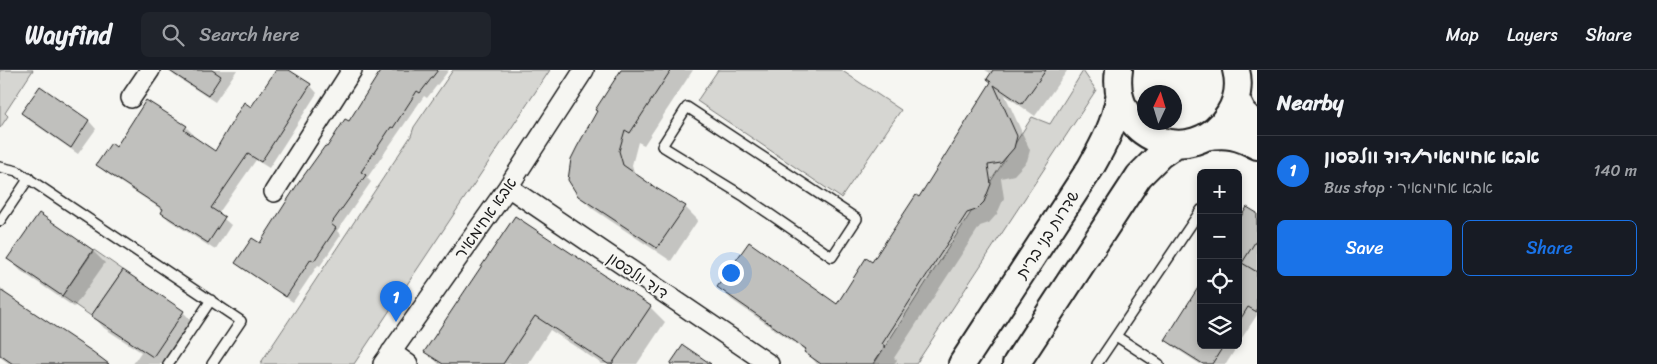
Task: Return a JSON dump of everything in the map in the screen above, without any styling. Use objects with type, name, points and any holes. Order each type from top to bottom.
[{"type":"main road","points":[[1205,137],[1225,121],[1232,110],[1238,88],[1236,70]]},
{"type":"main road","points":[[1117,80],[1125,112],[1134,125],[1146,135],[1176,144],[1226,134],[1257,146]]},
{"type":"main road","name":"שדרות בני ברית","points":[[962,364],[1092,167],[1109,134],[1117,112],[1117,80]]},
{"type":"main road","points":[[1236,99],[1243,114],[1257,126]]},
{"type":"main road","points":[[1016,364],[1139,176],[1160,155],[1176,144]]},
{"type":"street","points":[[131,98],[150,70]]},
{"type":"street","points":[[274,192],[352,70]]},
{"type":"street","name":"אבא אחימאיר","points":[[387,358],[508,187],[584,70]]},
{"type":"street","name":"דוד וולפסון","points":[[508,187],[769,364]]},
{"type":"street","points":[[387,358],[408,364]]},
{"type":"lane","points":[[687,107],[857,219],[832,257],[745,197],[662,146],[687,107]]},
{"type":"lane","points":[[0,167],[14,169],[29,178],[242,321],[212,364]]},
{"type":"lane","points":[[0,221],[29,178]]},
{"type":"lane","points":[[1097,364],[1198,214]]},
{"type":"lane","points":[[168,364],[211,300]]},
{"type":"lane","points":[[1116,336],[1159,364]]},
{"type":"shaded area","points":[[0,70],[33,70],[5,113],[8,116],[0,128]]},
{"type":"shaded area","points":[[453,70],[550,70],[354,364],[260,364],[411,136],[414,127]]},
{"type":"shaded area","points":[[718,70],[841,70],[901,110],[841,198],[697,101]]},
{"type":"shaded area","points":[[1083,71],[1096,90],[916,364],[874,364],[1032,117],[1050,124]]},
{"type":"shaded area","points":[[94,250],[123,270],[91,316],[62,296]]},
{"type":"building","points":[[168,70],[212,70],[221,76],[208,96]]},
{"type":"building","points":[[276,70],[289,70],[311,84],[261,162],[248,154],[211,208],[225,217],[208,243],[161,213],[163,209],[96,165],[111,143],[116,147],[146,100],[187,126],[184,130],[215,151],[244,102],[251,107]]},
{"type":"building","points":[[381,70],[438,70],[420,93],[417,91],[393,128],[391,127],[361,172],[366,175],[331,224],[336,228],[314,261],[311,259],[286,297],[235,263],[252,238],[260,243],[297,185],[325,146],[327,147],[345,119],[349,121]]},
{"type":"building","points":[[621,70],[671,70],[630,133],[625,130],[619,151],[623,165],[686,206],[657,248],[578,196],[568,180],[571,159],[597,111],[595,110]]},
{"type":"building","points":[[993,70],[1046,70],[1022,104],[994,85],[1017,136],[1014,148],[1001,163],[988,165],[991,184],[984,202],[976,210],[967,213],[882,344],[885,346],[873,364],[821,364],[804,352],[806,349],[717,287],[749,242],[837,304],[866,258],[872,262],[916,195],[919,197],[991,82],[987,79]]},
{"type":"building","points":[[40,86],[89,120],[71,148],[21,113]]},
{"type":"building","points":[[1247,207],[1257,213],[1257,239],[1242,263],[1242,259],[1242,215]]},
{"type":"building","points":[[39,213],[93,250],[62,296],[7,259]]},
{"type":"building","points":[[515,216],[651,306],[612,364],[608,364],[535,316],[503,364],[443,364],[424,352]]},
{"type":"building","points":[[1242,263],[1257,272],[1257,312],[1248,307],[1242,317]]},
{"type":"building","points":[[123,270],[184,311],[153,357],[91,316]]},
{"type":"building","points":[[1197,289],[1197,349],[1221,349],[1212,364],[1203,364],[1165,340]]},
{"type":"building","points":[[0,290],[109,364],[13,364],[0,355]]},
{"type":"building","points":[[683,345],[711,364],[670,364]]},
{"type":"place","name":"אבא אחימאיר/דוד וולפסון","points":[[396,322]]}]
